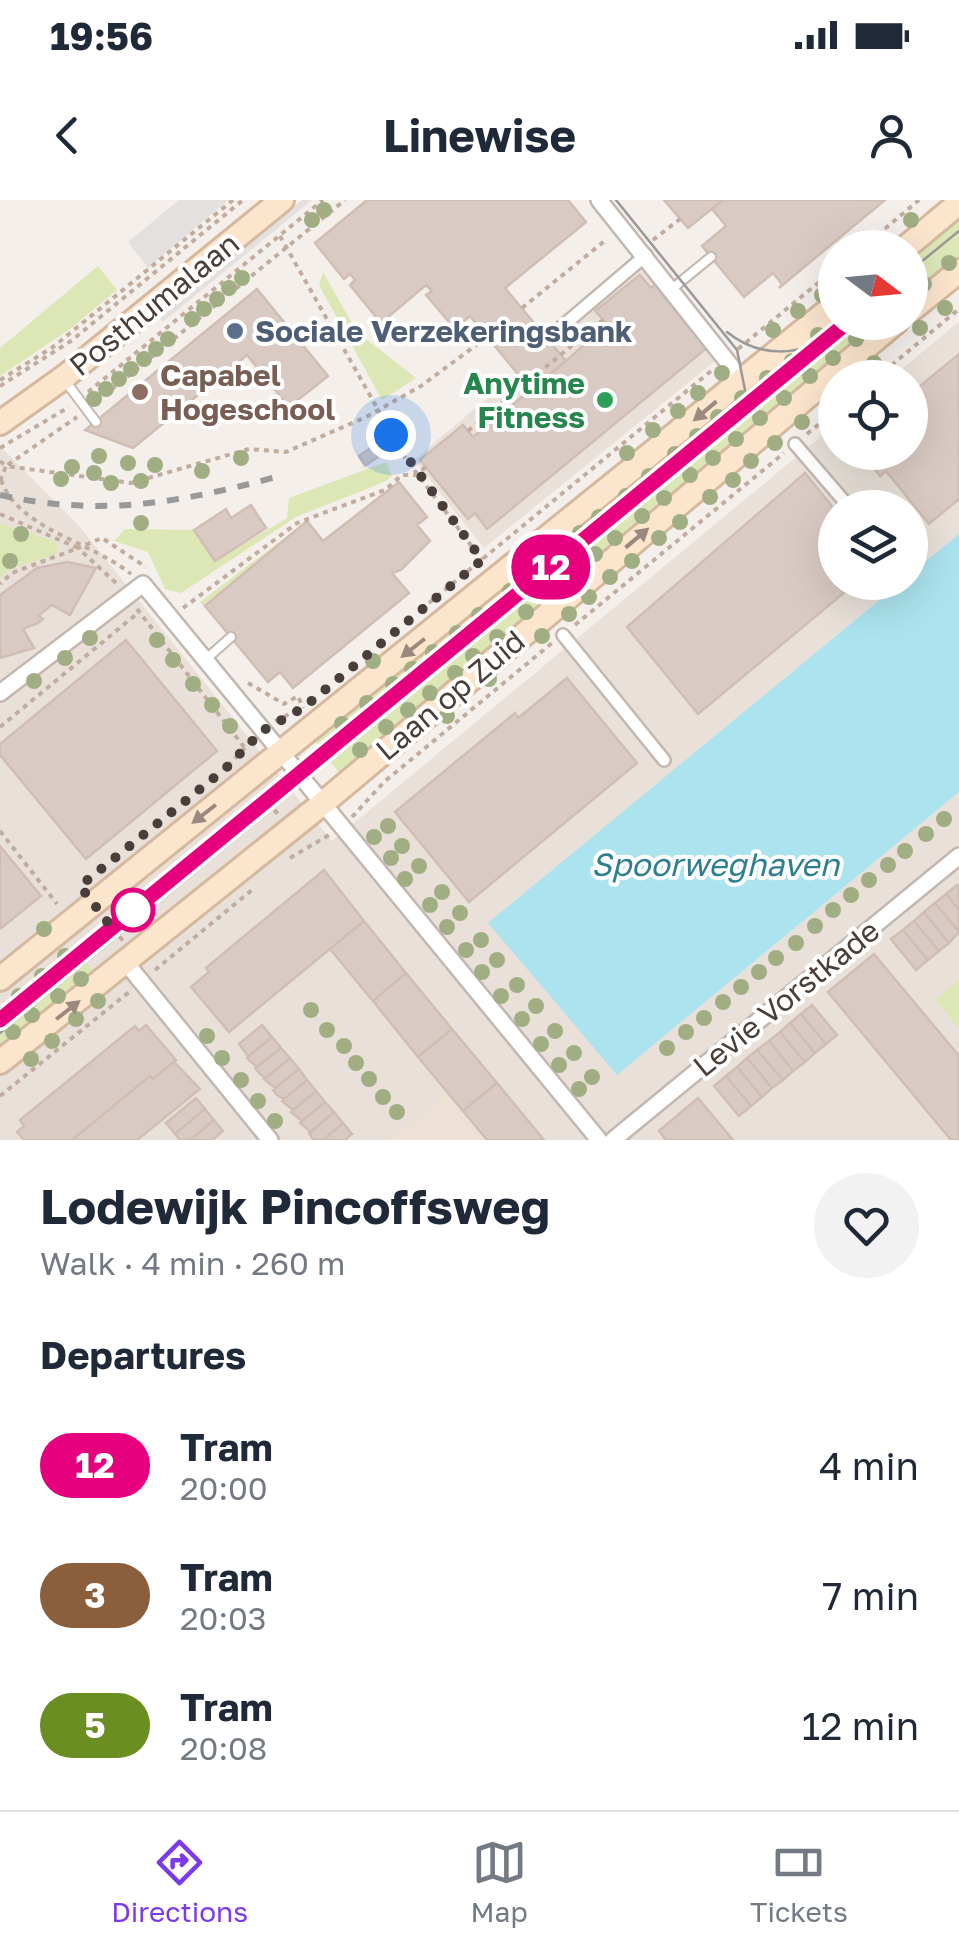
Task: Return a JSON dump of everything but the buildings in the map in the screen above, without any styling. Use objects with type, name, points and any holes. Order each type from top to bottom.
[{"type":"main road","name":"Posthumalaan","points":[[0,423],[23,402],[63,378],[282,200]]},
{"type":"main road","points":[[927,230],[959,203]]},
{"type":"main road","points":[[928,296],[959,271]]},
{"type":"main road","name":"Laan op Zuid","points":[[0,979],[818,319]]},
{"type":"main road","name":"Laan op Zuid","points":[[0,1062],[139,969],[289,829],[875,340]]},
{"type":"main road","name":"Posthumalaan","points":[[0,410],[23,402]]},
{"type":"street","points":[[600,200],[742,380]]},
{"type":"street","points":[[552,334],[643,252]]},
{"type":"street","points":[[795,444],[835,490]]},
{"type":"street","points":[[0,693],[142,584],[211,655],[280,754],[600,1140]]},
{"type":"street","points":[[563,635],[664,760]]},
{"type":"street","name":"Levie Vorstkade","points":[[613,1140],[959,856]]},
{"type":"street","points":[[139,969],[270,1140]]},
{"type":"lane","points":[[673,288],[711,257]]},
{"type":"lane","points":[[63,378],[96,422]]},
{"type":"lane","points":[[211,655],[231,637]]},
{"type":"path","name":"Posthumalaan","points":[[0,383],[54,346],[233,200]]},
{"type":"path","name":"Posthumalaan","points":[[0,383],[72,342],[244,200]]},
{"type":"path","name":"Posthumalaan","points":[[0,448],[38,429],[80,398],[323,200]]},
{"type":"path","name":"Posthumalaan","points":[[6,466],[87,409],[345,200]]},
{"type":"path","points":[[884,230],[920,200]]},
{"type":"path","points":[[643,252],[680,219]]},
{"type":"path","points":[[522,308],[622,227]]},
{"type":"path","points":[[280,236],[416,475],[482,560]]},
{"type":"path","points":[[422,609],[818,283]]},
{"type":"path","points":[[898,360],[959,309]]},
{"type":"path","points":[[468,432],[603,320]]},
{"type":"path","points":[[0,461],[6,466],[132,483],[250,450],[286,452],[377,411],[421,386],[487,337]]},
{"type":"path","name":"Laan op Zuid","points":[[288,860],[340,827],[384,782],[818,426]]},
{"type":"path","points":[[6,466],[0,480],[18,509],[86,544],[142,584]]},
{"type":"path","points":[[183,608],[297,524],[384,490],[402,475],[416,475],[426,467]]},
{"type":"path","points":[[0,514],[78,548],[12,573],[0,584]]},
{"type":"path","points":[[0,728],[139,612]]},
{"type":"path","points":[[211,655],[284,704],[298,696],[303,708],[262,731],[225,769]]},
{"type":"path","points":[[233,760],[306,849]]},
{"type":"path","points":[[0,831],[57,904],[69,894]]},
{"type":"path","points":[[0,1096],[139,969],[257,885]]},
{"type":"path","points":[[92,902],[139,969]]},
{"type":"shaded area","points":[[179,200],[228,200],[148,268],[128,242]]},
{"type":"shaded area","points":[[302,200],[312,200],[163,322],[159,317]]},
{"type":"shaded area","points":[[644,266],[720,357],[484,548],[414,460]]},
{"type":"shaded area","points":[[959,322],[959,534],[928,559],[928,490],[818,490],[818,600],[879,600],[489,923],[618,1074],[959,792],[959,1140],[0,1140],[0,446],[79,526],[332,841],[818,439],[818,470],[928,470],[928,360],[913,360]]},
{"type":"shaded area","points":[[448,1092],[487,1140],[390,1140]]},
{"type":"green space","points":[[959,213],[959,260],[928,286],[928,239]]},
{"type":"green space","points":[[98,266],[117,290],[70,329],[0,376],[0,348]]},
{"type":"green space","points":[[323,272],[357,332],[416,378],[382,400],[319,285]]},
{"type":"green space","points":[[818,330],[818,340],[863,340],[838,360],[818,360],[818,377],[340,774],[314,739],[630,488]]},
{"type":"green space","points":[[386,462],[392,476],[384,482],[296,517],[181,593],[165,589],[148,552],[114,541],[125,529],[194,530],[215,561],[287,518],[289,498]]},
{"type":"green space","points":[[307,521],[316,532],[212,615],[200,602]]},
{"type":"green space","points":[[0,523],[57,542],[57,554],[10,569],[0,578]]},
{"type":"green space","points":[[72,945],[96,974],[0,1051],[0,1007]]},
{"type":"green space","points":[[959,980],[959,1028],[935,1000]]},
{"type":"water","name":"Spoorweghaven","points":[[959,534],[959,792],[617,1075],[488,923],[879,600],[928,600],[928,559]]},
{"type":"tram line","points":[[616,200],[737,350],[745,390],[732,426]]},
{"type":"tram line","points":[[928,256],[959,231]]},
{"type":"tram line","points":[[727,332],[752,347],[766,350],[793,350],[823,340]]},
{"type":"tram line","name":"12","points":[[0,1020],[826,340]]},
{"type":"tram line","points":[[0,1033],[840,340]]},
{"type":"railway","points":[[0,495],[72,505],[139,504],[206,494],[276,477]]},
{"type":"place","name":"Sociale Verzekeringsbank","points":[[235,331]]},
{"type":"place","name":"Capabel Hogeschool","points":[[140,392]]},
{"type":"place","name":"Anytime Fitness","points":[[605,400]]},
{"type":"route","points":[[133,910],[112,928],[80,886],[225,769],[274,721],[303,708],[482,560],[416,475],[391,435]]}]
